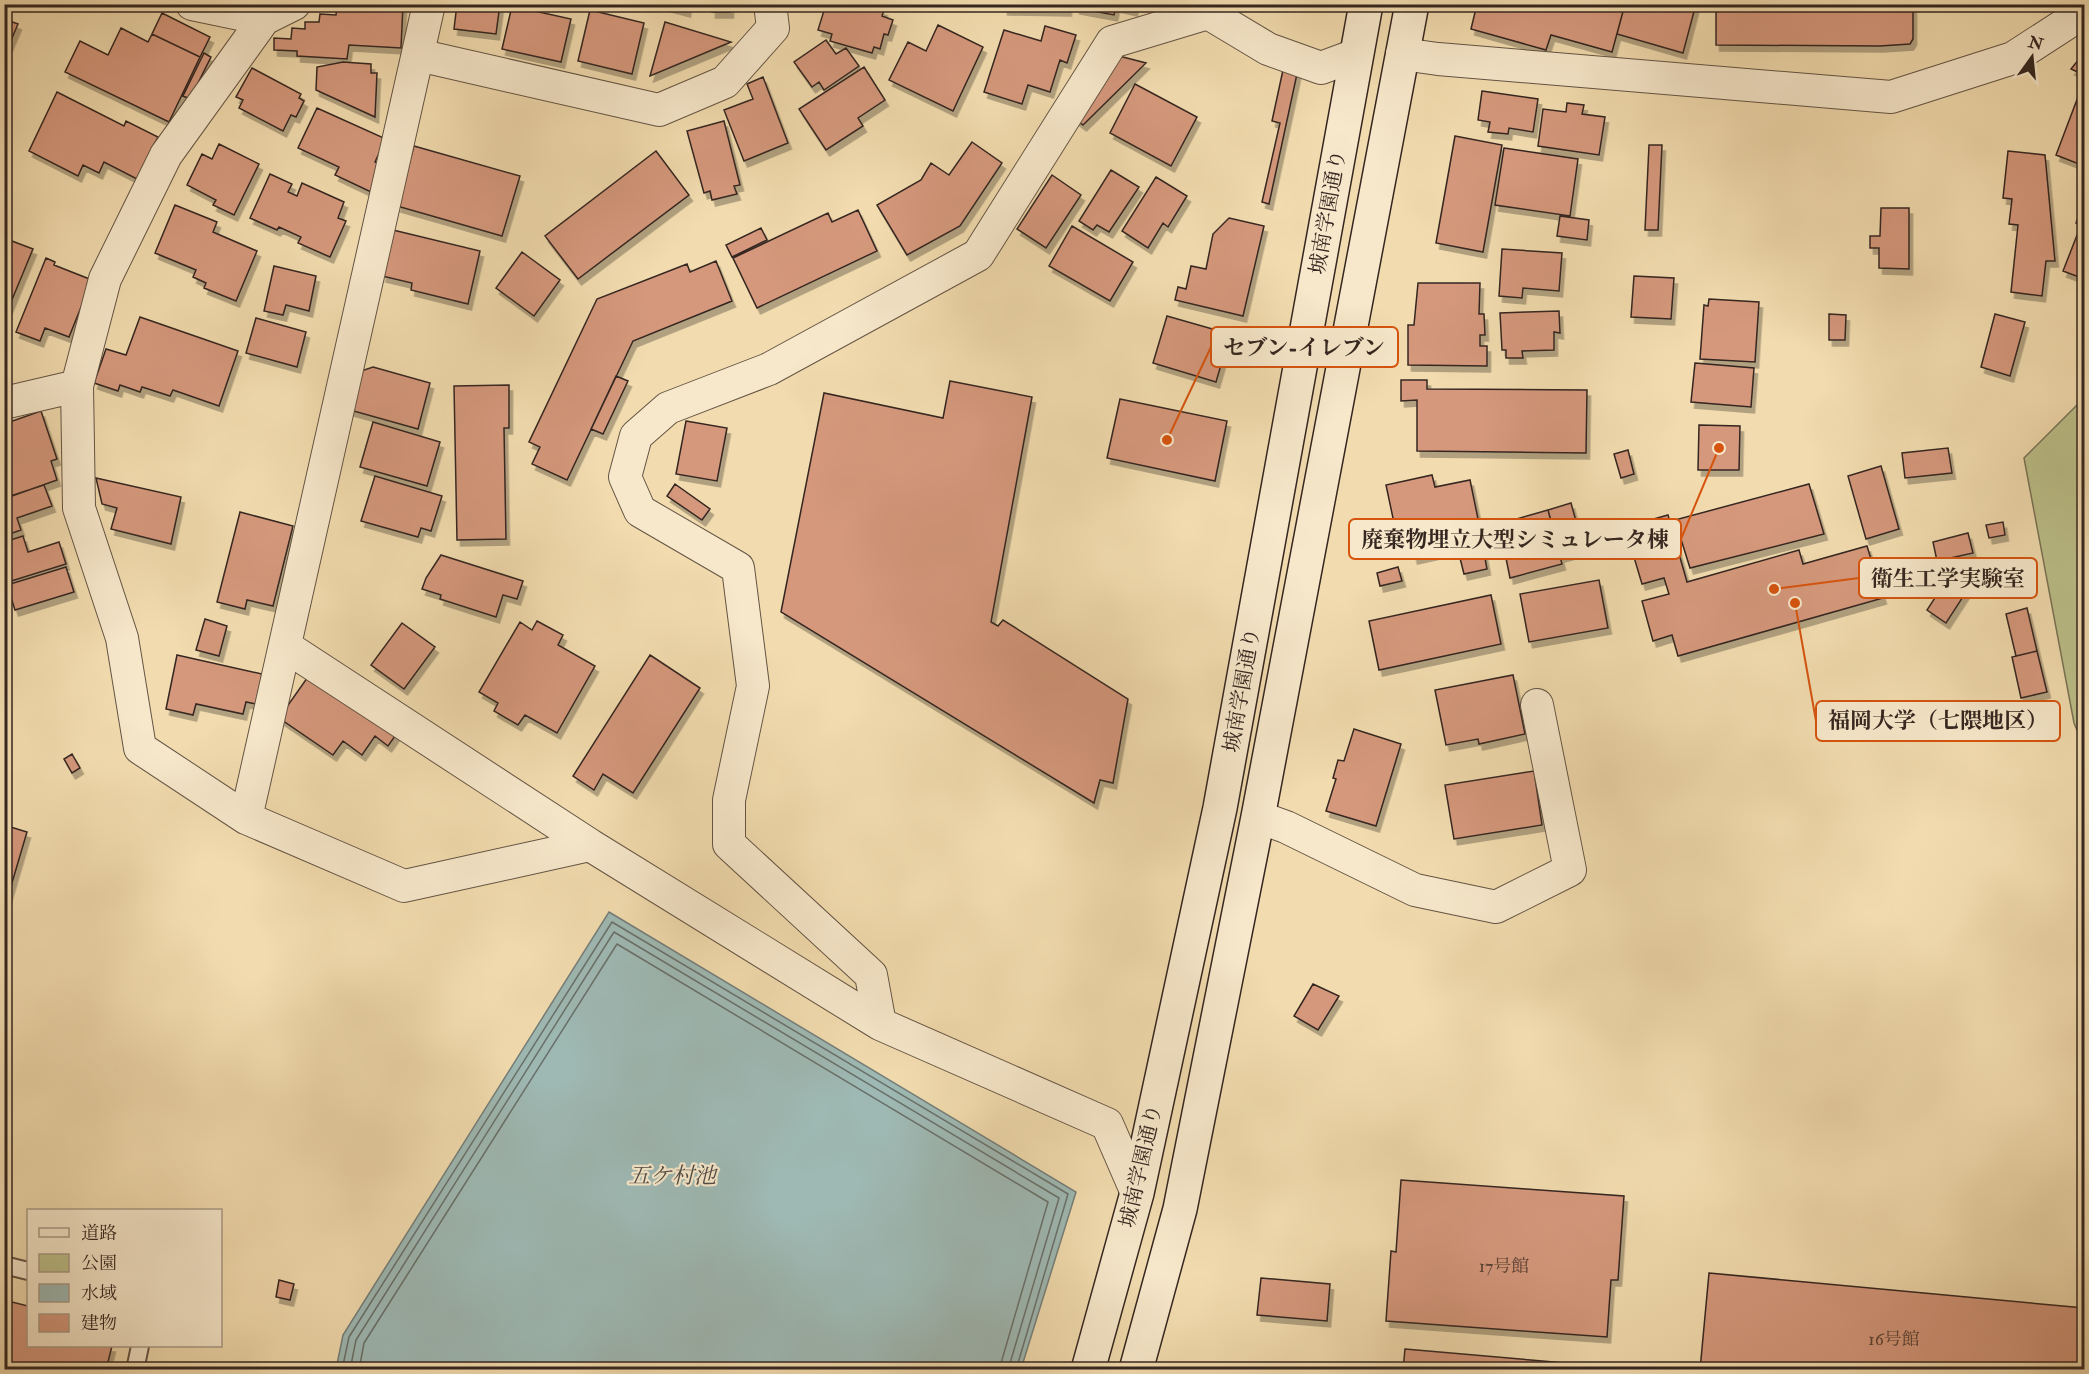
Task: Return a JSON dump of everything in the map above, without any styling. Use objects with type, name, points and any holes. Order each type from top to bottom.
[{"type":"street","points":[[192,4],[264,19]]},
{"type":"street","points":[[294,4],[264,19],[166,155],[105,279],[76,386],[79,508],[122,638],[140,748],[246,818],[404,886],[590,845]]},
{"type":"street","points":[[246,818],[429,4]]},
{"type":"street","points":[[418,55],[659,110],[725,82],[773,28],[770,4]]},
{"type":"street","name":"城南学園通り","points":[[1088,1370],[1137,1193],[1220,808],[1366,4]]},
{"type":"street","name":"城南学園通り","points":[[1136,1370],[1180,1209],[1258,817],[1412,4]]},
{"type":"street","points":[[1402,54],[1438,59],[1891,97],[2013,58],[2085,12]]},
{"type":"street","points":[[880,1024],[871,975],[729,844],[729,801],[753,686],[738,567],[640,511],[625,477],[636,436],[668,408],[769,369],[978,255],[1112,42],[1208,13],[1268,49],[1321,68],[1356,56]]},
{"type":"street","points":[[4,403],[76,386]]},
{"type":"street","points":[[285,646],[590,845],[880,1024],[1107,1124],[1137,1193]]},
{"type":"street","points":[[1258,817],[1286,827],[1415,890],[1496,907],[1570,870],[1537,705]]},
{"type":"lane","points":[[4,1265],[27,1271]]},
{"type":"lane","points":[[135,1370],[140,1347]]},
{"type":"green space","points":[[2084,398],[2084,747],[2074,723],[2024,458]]},
{"type":"water","name":"五ケ村池","points":[[609,912],[1076,1192],[1021,1369],[336,1369],[343,1335]]},
{"type":"building","points":[[374,4],[403,4],[401,48],[349,45],[347,59],[297,56],[297,51],[274,50],[274,38],[291,39],[292,28],[305,29],[305,22],[319,22],[320,14],[336,15],[337,5],[373,7]]},
{"type":"building","points":[[457,4],[500,4],[496,34],[454,29]]},
{"type":"building","points":[[660,4],[688,4],[687,11]]},
{"type":"building","points":[[712,4],[730,4],[730,12],[712,12]]},
{"type":"building","points":[[826,4],[849,7],[850,4],[867,4],[884,10],[882,16],[893,20],[888,35],[884,34],[880,49],[874,47],[872,53],[830,41],[832,34],[818,30]]},
{"type":"building","points":[[1004,4],[1068,4],[1068,10],[1004,9]]},
{"type":"building","points":[[1077,4],[1135,4],[1134,10],[1116,6],[1114,15],[1076,8]]},
{"type":"building","points":[[1477,4],[1625,4],[1612,52],[1551,35],[1546,50],[1471,29]]},
{"type":"building","points":[[1625,4],[1696,4],[1683,53],[1617,34]]},
{"type":"building","points":[[1716,4],[1913,4],[1913,39],[1910,44],[1880,46],[1716,45]]},
{"type":"building","points":[[512,6],[571,19],[561,62],[502,49]]},
{"type":"building","points":[[590,10],[644,23],[632,74],[578,61]]},
{"type":"building","points":[[162,13],[210,37],[200,57],[152,34]]},
{"type":"building","points":[[4,19],[18,24],[9,45],[4,43]]},
{"type":"building","points":[[665,22],[731,42],[650,76]]},
{"type":"building","points":[[938,25],[983,47],[953,111],[889,80],[908,42],[926,51]]},
{"type":"building","points":[[1045,26],[1076,35],[1067,63],[1060,60],[1050,92],[1028,85],[1022,104],[984,92],[1004,30],[1041,41]]},
{"type":"building","points":[[121,28],[148,42],[152,34],[200,57],[169,122],[65,72],[80,41],[108,55]]},
{"type":"building","points":[[826,40],[836,54],[846,48],[859,66],[824,90],[819,82],[812,87],[794,62]]},
{"type":"building","points":[[204,53],[211,57],[190,99],[183,96]]},
{"type":"building","points":[[2084,53],[2084,75],[2071,69]]},
{"type":"building","points":[[1119,56],[1146,63],[1083,125],[1075,119]]},
{"type":"building","points":[[1286,56],[1300,60],[1269,204],[1262,202],[1280,123],[1272,121]]},
{"type":"building","points":[[343,62],[371,64],[371,73],[377,73],[375,117],[316,90],[317,67]]},
{"type":"building","points":[[864,67],[885,100],[858,118],[863,126],[826,150],[799,109]]},
{"type":"building","points":[[252,68],[301,94],[299,98],[304,101],[296,117],[291,115],[283,131],[239,108],[243,100],[236,97]]},
{"type":"building","points":[[763,77],[788,143],[744,161],[724,110],[753,99],[747,84]]},
{"type":"building","points":[[1135,84],[1197,117],[1171,166],[1110,133]]},
{"type":"building","points":[[2081,89],[2084,90],[2084,166],[2056,155]]},
{"type":"building","points":[[1482,91],[1538,99],[1533,132],[1509,128],[1508,134],[1488,132],[1490,122],[1478,120]]},
{"type":"building","points":[[57,92],[124,126],[126,121],[158,137],[137,179],[104,162],[99,173],[83,165],[78,176],[29,151]]},
{"type":"building","points":[[1567,103],[1584,105],[1582,114],[1605,117],[1599,155],[1538,146],[1543,109],[1566,112]]},
{"type":"building","points":[[317,108],[386,139],[375,162],[383,166],[371,192],[335,175],[339,167],[298,148]]},
{"type":"building","points":[[724,121],[740,185],[734,186],[737,194],[712,200],[710,191],[704,193],[687,131]]},
{"type":"building","points":[[1455,136],[1502,145],[1483,252],[1436,243]]},
{"type":"building","points":[[972,142],[1002,163],[960,226],[907,255],[877,205],[921,180],[931,163],[949,175]]},
{"type":"building","points":[[219,144],[259,164],[234,215],[213,205],[216,200],[187,185],[202,154],[212,159]]},
{"type":"building","points":[[1649,145],[1662,145],[1658,230],[1645,230]]},
{"type":"building","points":[[414,146],[520,176],[502,236],[397,206]]},
{"type":"building","points":[[1504,148],[1578,159],[1570,216],[1495,205]]},
{"type":"building","points":[[656,151],[689,195],[578,279],[545,236]]},
{"type":"building","points":[[2008,151],[2045,155],[2055,261],[2046,261],[2042,296],[2011,292],[2018,225],[2009,224],[2012,199],[2003,198]]},
{"type":"building","points":[[1111,170],[1139,187],[1109,232],[1097,225],[1093,230],[1079,221]]},
{"type":"building","points":[[270,174],[292,184],[288,192],[297,196],[302,183],[344,202],[338,218],[346,221],[330,257],[298,243],[301,237],[279,227],[277,230],[250,218]]},
{"type":"building","points":[[1052,175],[1081,195],[1046,248],[1017,229]]},
{"type":"building","points":[[1156,177],[1187,196],[1168,227],[1163,223],[1148,248],[1122,231]]},
{"type":"building","points":[[2084,201],[2084,279],[2063,271],[2081,225],[2076,223]]},
{"type":"building","points":[[175,205],[217,222],[213,232],[257,251],[236,301],[204,288],[206,283],[193,277],[196,270],[155,253]]},
{"type":"building","points":[[1881,208],[1909,208],[1909,269],[1879,268],[1879,248],[1870,248],[1870,236],[1880,236]]},
{"type":"building","points":[[858,210],[877,251],[757,308],[733,258],[828,213],[832,222]]},
{"type":"building","points":[[1560,216],[1589,220],[1587,240],[1557,236]]},
{"type":"building","points":[[1229,218],[1264,226],[1243,316],[1175,300],[1178,287],[1186,289],[1191,266],[1206,269],[1213,234]]},
{"type":"building","points":[[1072,226],[1133,262],[1110,301],[1049,266]]},
{"type":"building","points":[[761,228],[767,240],[732,257],[726,245]]},
{"type":"building","points":[[393,230],[480,251],[468,304],[411,290],[412,283],[382,276]]},
{"type":"building","points":[[4,238],[33,249],[4,319]]},
{"type":"building","points":[[1502,249],[1562,253],[1559,291],[1523,288],[1522,298],[1499,296]]},
{"type":"building","points":[[522,252],[560,280],[534,316],[496,288]]},
{"type":"building","points":[[46,258],[55,262],[54,265],[92,280],[69,337],[45,328],[40,341],[16,332]]},
{"type":"building","points":[[716,261],[732,301],[633,341],[567,480],[532,464],[540,447],[529,442],[597,299],[687,264],[690,272]]},
{"type":"building","points":[[274,266],[316,276],[309,311],[286,305],[283,315],[264,311]]},
{"type":"building","points":[[1634,276],[1674,278],[1671,319],[1631,317]]},
{"type":"building","points":[[1418,283],[1480,283],[1479,314],[1484,314],[1485,335],[1480,335],[1480,346],[1487,346],[1487,366],[1408,365],[1408,325],[1414,325]]},
{"type":"building","points":[[1709,299],[1759,302],[1755,362],[1700,359],[1704,305],[1708,306]]},
{"type":"building","points":[[1559,311],[1560,333],[1554,332],[1554,350],[1522,351],[1523,358],[1506,358],[1506,350],[1502,350],[1500,313]]},
{"type":"building","points":[[1829,314],[1846,315],[1845,340],[1829,340]]},
{"type":"building","points":[[1995,314],[2025,322],[2010,376],[1981,367]]},
{"type":"building","points":[[1167,316],[1230,334],[1216,382],[1153,363]]},
{"type":"building","points":[[140,317],[238,351],[219,406],[173,390],[170,396],[142,387],[140,392],[120,385],[118,391],[94,383],[106,349],[126,355]]},
{"type":"building","points":[[256,318],[306,332],[297,367],[246,353]]},
{"type":"building","points":[[1695,363],[1754,368],[1751,407],[1691,402]]},
{"type":"building","points":[[373,367],[430,383],[418,429],[350,410],[361,371]]},
{"type":"building","points":[[616,376],[628,381],[603,434],[591,429]]},
{"type":"building","points":[[1401,380],[1427,380],[1427,389],[1587,390],[1586,453],[1417,451],[1417,400],[1401,401]]},
{"type":"building","points":[[950,381],[1032,397],[991,622],[998,626],[1003,620],[1128,699],[1113,783],[1100,780],[1094,803],[781,612],[824,393],[943,418]]},
{"type":"building","points":[[509,385],[509,428],[504,428],[506,539],[457,540],[454,386]]},
{"type":"building","points":[[1120,399],[1227,421],[1215,481],[1107,458]]},
{"type":"building","points":[[41,411],[57,459],[51,461],[57,480],[12,496],[4,474],[4,424]]},
{"type":"building","points":[[686,421],[727,428],[717,481],[676,474]]},
{"type":"building","points":[[373,422],[440,442],[427,486],[360,467]]},
{"type":"building","points":[[1699,425],[1740,426],[1739,470],[1698,470]]},
{"type":"building","points":[[1948,448],[1952,473],[1905,478],[1902,453]]},
{"type":"building","points":[[1628,450],[1634,474],[1621,478],[1614,454]]},
{"type":"building","points":[[1881,466],[1899,529],[1866,539],[1848,476]]},
{"type":"building","points":[[1432,475],[1435,487],[1470,480],[1483,543],[1414,558],[1409,534],[1397,537],[1386,485]]},
{"type":"building","points":[[375,476],[442,496],[431,531],[421,528],[418,537],[361,521]]},
{"type":"building","points":[[96,478],[181,497],[171,544],[111,529],[117,508],[102,504]]},
{"type":"building","points":[[675,484],[710,509],[702,520],[667,496]]},
{"type":"building","points":[[1809,484],[1824,534],[1690,568],[1675,520]]},
{"type":"building","points":[[44,485],[52,506],[17,518],[21,530],[4,536],[4,498]]},
{"type":"building","points":[[1571,503],[1584,550],[1561,556],[1548,510]]},
{"type":"building","points":[[1548,510],[1562,564],[1510,578],[1499,524]]},
{"type":"building","points":[[240,512],[293,526],[273,606],[247,600],[245,609],[217,602]]},
{"type":"building","points":[[1668,515],[1687,582],[1799,550],[1803,564],[1867,546],[1883,598],[1678,656],[1672,635],[1653,641],[1642,601],[1669,594],[1664,578],[1642,584],[1625,527]]},
{"type":"building","points":[[2003,522],[2005,535],[1989,538],[1986,525]]},
{"type":"building","points":[[1968,533],[1973,553],[1937,561],[1933,542]]},
{"type":"building","points":[[23,536],[28,552],[59,542],[66,564],[8,582],[4,570],[4,542]]},
{"type":"building","points":[[1484,553],[1487,569],[1464,574],[1460,558]]},
{"type":"building","points":[[441,555],[523,581],[517,599],[503,595],[496,617],[440,599],[441,595],[422,589],[426,578]]},
{"type":"building","points":[[66,567],[74,592],[15,610],[7,585]]},
{"type":"building","points":[[1398,567],[1402,581],[1380,586],[1377,573]]},
{"type":"building","points":[[1953,570],[1972,583],[1946,623],[1927,610]]},
{"type":"building","points":[[1599,580],[1608,628],[1529,642],[1520,594]]},
{"type":"building","points":[[1491,595],[1501,644],[1379,670],[1369,621]]},
{"type":"building","points":[[2027,608],[2037,651],[2016,656],[2006,614]]},
{"type":"building","points":[[205,619],[227,626],[219,656],[196,650]]},
{"type":"building","points":[[537,621],[563,635],[558,645],[595,666],[557,733],[525,715],[518,725],[494,711],[498,703],[479,692],[520,622],[532,630]]},
{"type":"building","points":[[402,623],[435,647],[404,689],[371,665]]},
{"type":"building","points":[[2037,651],[2047,692],[2021,698],[2012,657]]},
{"type":"building","points":[[177,655],[262,674],[256,704],[246,702],[243,714],[196,704],[193,715],[166,709]]},
{"type":"building","points":[[650,655],[700,688],[633,793],[603,774],[594,790],[573,776]]},
{"type":"building","points":[[312,671],[398,732],[388,746],[375,736],[362,755],[343,741],[333,755],[279,718]]},
{"type":"building","points":[[1513,675],[1525,734],[1479,744],[1478,739],[1446,745],[1435,690]]},
{"type":"building","points":[[1354,729],[1401,744],[1376,826],[1326,811],[1336,779],[1333,778],[1338,760],[1344,761]]},
{"type":"building","points":[[72,754],[80,768],[72,773],[64,759]]},
{"type":"building","points":[[1534,771],[1542,825],[1454,839],[1445,785]]},
{"type":"building","points":[[4,825],[27,832],[4,910]]},
{"type":"building","points":[[1313,984],[1339,996],[1318,1030],[1294,1016]]},
{"type":"building","points":[[1401,1180],[1624,1196],[1618,1280],[1611,1280],[1607,1337],[1386,1321],[1391,1251],[1396,1252]]},
{"type":"building","points":[[1709,1273],[2084,1308],[2084,1370],[1700,1370]]},
{"type":"building","points":[[1261,1278],[1330,1284],[1327,1321],[1257,1315]]},
{"type":"building","points":[[279,1280],[294,1284],[290,1300],[276,1297]]},
{"type":"building","points":[[4,1300],[27,1306],[27,1347],[112,1347],[106,1370],[4,1370]]},
{"type":"building","points":[[1405,1349],[1647,1370],[1403,1370]]},
{"type":"place","name":"セブン-イレブン","points":[[1167,440]]},
{"type":"place","name":"廃棄物埋立大型シミュレータ棟","points":[[1719,448]]},
{"type":"place","name":"衛生工学実験室","points":[[1774,589]]},
{"type":"place","name":"福岡大学（七隈地区）","points":[[1795,603]]}]
